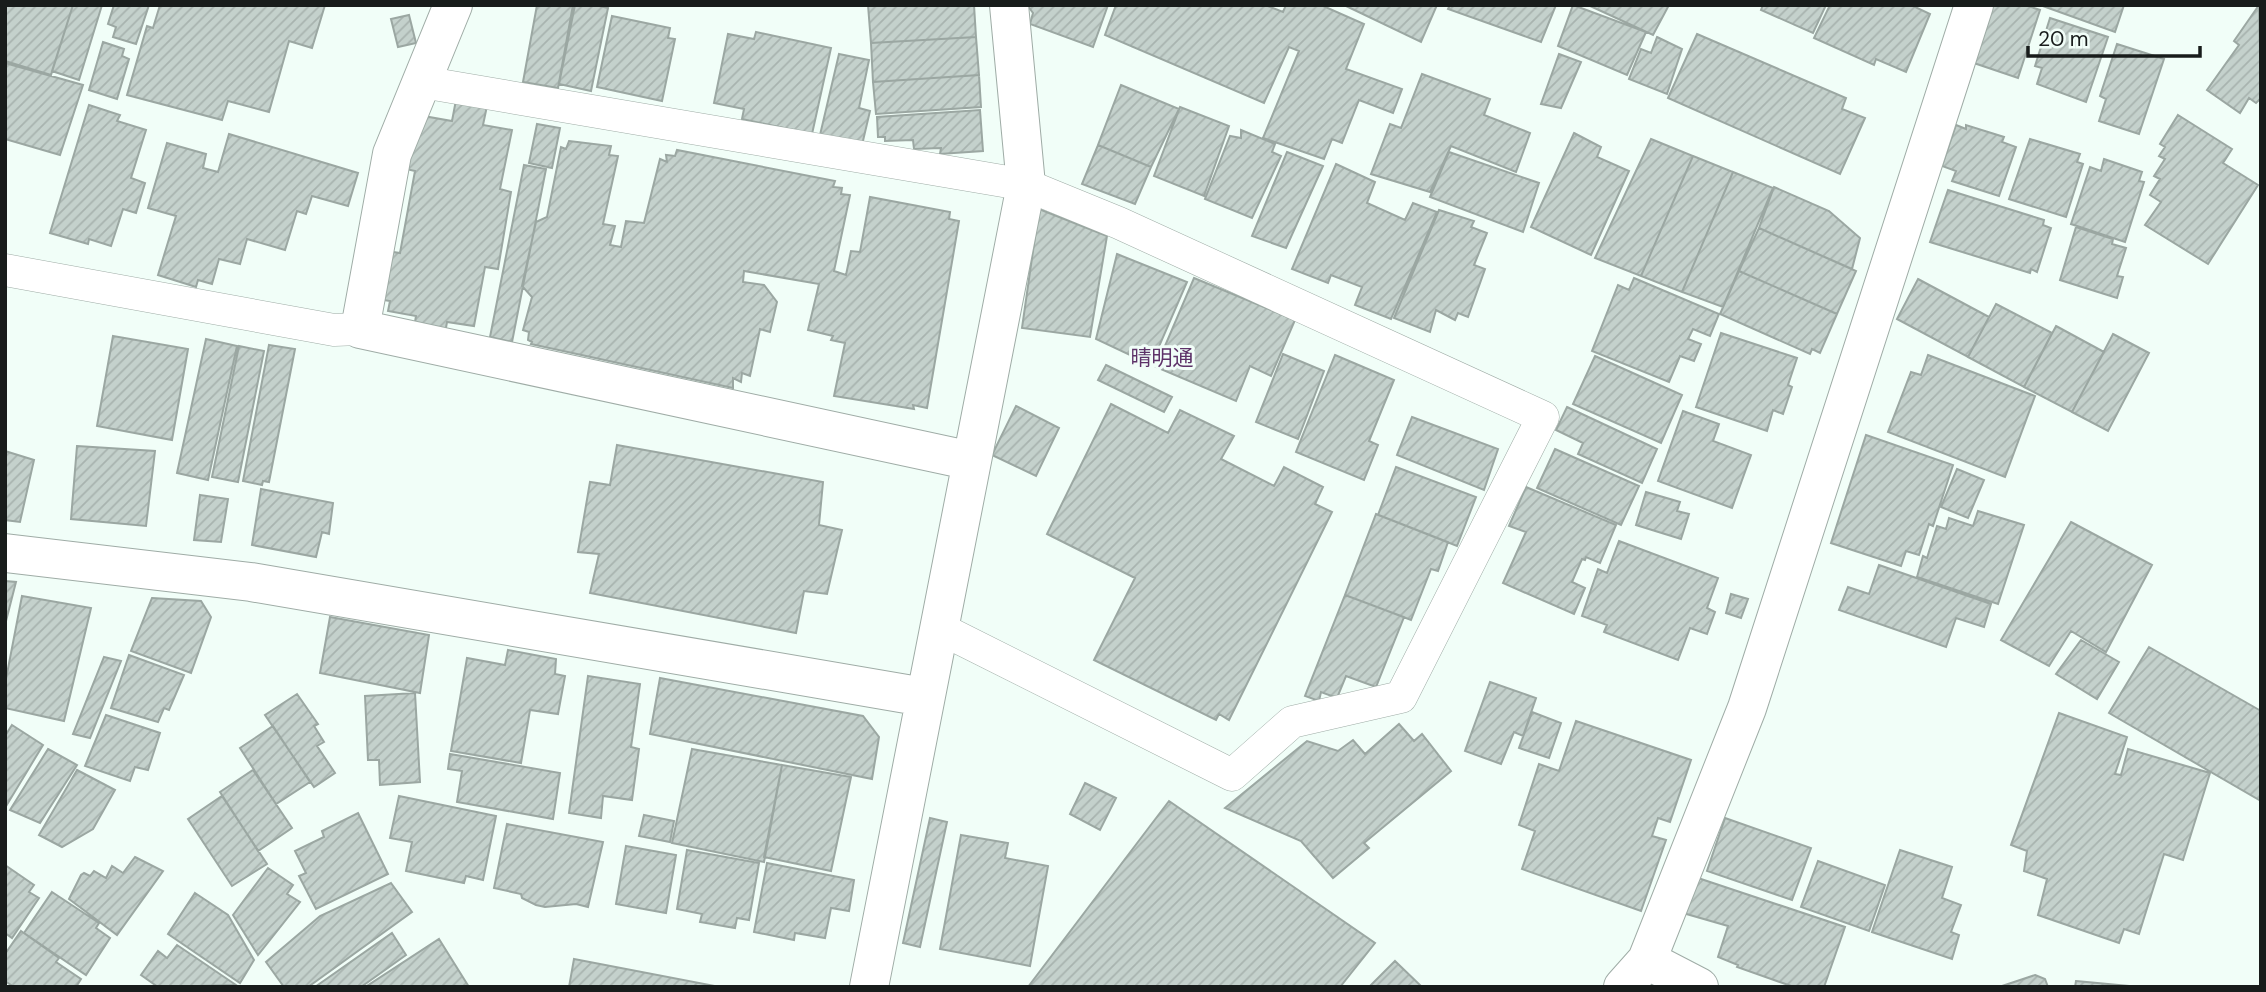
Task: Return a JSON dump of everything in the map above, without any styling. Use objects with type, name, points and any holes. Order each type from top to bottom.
[{"type":"street","points":[[453,5],[392,154],[360,329],[972,461]]},
{"type":"street","points":[[869,987],[1026,185],[1009,5]]},
{"type":"street","points":[[1699,987],[1635,973],[1747,708],[1974,5]]},
{"type":"street","points":[[5,553],[251,582],[924,697]]},
{"type":"lane","points":[[422,82],[1026,185],[1119,223],[1543,417],[1401,697],[1292,722],[1232,775],[939,628]]},
{"type":"lane","points":[[5,270],[334,330],[360,329]]},
{"type":"building","points":[[5,5],[73,5],[51,75],[5,61]]},
{"type":"building","points":[[73,5],[102,5],[79,80],[52,71]]},
{"type":"building","points":[[114,5],[149,5],[136,44],[113,37],[116,27],[108,24]]},
{"type":"building","points":[[160,5],[325,5],[312,48],[289,41],[269,112],[228,101],[222,120],[127,95],[147,26],[153,28]]},
{"type":"building","points":[[537,5],[573,5],[558,88],[523,82]]},
{"type":"building","points":[[575,5],[608,8],[591,91],[559,84]]},
{"type":"building","points":[[868,5],[974,5],[976,37],[871,43]]},
{"type":"building","points":[[1027,5],[1108,5],[1093,47],[1030,24],[1033,13]]},
{"type":"building","points":[[1116,5],[1265,5],[1283,12],[1286,5],[1321,5],[1364,24],[1346,69],[1402,89],[1393,113],[1359,100],[1342,143],[1332,139],[1324,159],[1263,138],[1299,51],[1289,47],[1264,103],[1105,35]]},
{"type":"building","points":[[1344,5],[1437,5],[1421,42]]},
{"type":"building","points":[[1450,5],[1556,5],[1541,42],[1448,9]]},
{"type":"building","points":[[1573,5],[1646,32],[1627,75],[1558,46]]},
{"type":"building","points":[[1588,5],[1669,5],[1653,35]]},
{"type":"building","points":[[1763,5],[1826,5],[1813,33],[1761,10]]},
{"type":"building","points":[[1830,5],[1911,5],[1930,14],[1906,72],[1876,59],[1874,65],[1814,38]]},
{"type":"building","points":[[1989,5],[2025,5],[2040,10],[2018,78],[1971,62]]},
{"type":"building","points":[[2040,5],[2124,5],[2115,32]]},
{"type":"building","points":[[2259,5],[2261,98],[2256,103],[2249,98],[2240,113],[2207,90],[2239,45],[2234,41]]},
{"type":"building","points":[[409,15],[416,43],[398,47],[391,19]]},
{"type":"building","points":[[612,16],[670,28],[668,38],[675,39],[662,101],[597,87]]},
{"type":"building","points":[[2050,18],[2108,37],[2086,102],[2037,84],[2042,68],[2035,66]]},
{"type":"building","points":[[756,32],[831,48],[812,134],[742,119],[744,109],[714,103],[728,34],[754,39]]},
{"type":"building","points":[[1697,34],[1846,98],[1842,109],[1865,118],[1840,174],[1668,98]]},
{"type":"building","points":[[976,37],[979,75],[873,82],[871,43]]},
{"type":"building","points":[[1657,37],[1682,49],[1667,94],[1629,79],[1641,49],[1651,53]]},
{"type":"building","points":[[103,42],[124,49],[122,56],[129,59],[117,99],[89,90]]},
{"type":"building","points":[[2117,44],[2164,59],[2139,134],[2099,121],[2106,99],[2100,96]]},
{"type":"building","points":[[839,54],[869,60],[859,108],[870,111],[862,145],[820,135]]},
{"type":"building","points":[[1559,54],[1581,62],[1561,108],[1541,104]]},
{"type":"building","points":[[5,63],[83,85],[60,155],[5,139]]},
{"type":"building","points":[[1422,74],[1490,99],[1484,115],[1530,133],[1516,172],[1451,146],[1430,192],[1371,174],[1390,124],[1401,128]]},
{"type":"building","points":[[979,75],[981,107],[876,114],[873,82]]},
{"type":"building","points":[[1121,85],[1179,109],[1151,167],[1098,145]]},
{"type":"building","points":[[456,100],[487,106],[483,125],[512,130],[500,189],[511,192],[498,269],[485,267],[474,326],[447,322],[444,339],[413,334],[416,316],[388,311],[390,301],[377,299],[386,251],[400,253],[415,171],[402,168],[412,114],[452,121]]},
{"type":"building","points":[[89,105],[120,115],[117,121],[146,130],[131,178],[145,183],[136,213],[123,209],[111,246],[89,239],[88,244],[50,233]]},
{"type":"building","points":[[1180,107],[1229,126],[1204,196],[1154,176]]},
{"type":"building","points":[[980,110],[983,151],[940,154],[941,148],[914,149],[913,140],[885,141],[885,137],[878,137],[877,117]]},
{"type":"building","points":[[2178,115],[2232,149],[2223,163],[2258,185],[2208,264],[2145,225],[2161,202],[2150,195],[2160,179],[2154,176],[2165,159],[2159,156],[2165,147],[2160,144]]},
{"type":"building","points":[[537,124],[560,128],[552,168],[529,163]]},
{"type":"building","points":[[1956,125],[1966,129],[1966,125],[2004,137],[2002,142],[2016,147],[1999,196],[1952,181],[1956,171],[1942,166]]},
{"type":"building","points":[[1241,130],[1275,144],[1272,152],[1281,156],[1252,218],[1205,199],[1230,136],[1241,138]]},
{"type":"building","points":[[1574,133],[1601,147],[1597,157],[1629,171],[1591,255],[1531,227]]},
{"type":"building","points":[[229,134],[358,173],[348,206],[312,196],[306,214],[297,211],[285,250],[247,239],[240,264],[219,259],[212,284],[198,280],[196,287],[158,275],[176,216],[148,208],[167,143],[206,154],[203,168],[218,172]]},
{"type":"building","points":[[1651,139],[1693,156],[1641,276],[1595,258]]},
{"type":"building","points":[[2030,139],[2080,154],[2077,162],[2083,164],[2066,217],[2009,199]]},
{"type":"building","points":[[569,141],[611,146],[609,155],[618,156],[603,224],[615,226],[610,245],[621,247],[626,221],[644,223],[660,159],[667,162],[666,155],[675,156],[677,150],[835,181],[833,187],[842,188],[841,194],[850,195],[834,271],[846,275],[851,251],[860,252],[870,197],[950,212],[949,219],[959,221],[927,408],[913,405],[914,409],[834,396],[845,343],[831,340],[833,336],[808,330],[819,284],[744,271],[743,282],[764,285],[777,302],[770,332],[760,329],[750,376],[742,373],[741,382],[733,378],[733,388],[531,344],[528,340],[529,332],[523,330],[532,297],[522,286],[536,222],[547,217],[561,147],[566,149]]},
{"type":"building","points":[[1098,145],[1151,167],[1135,204],[1082,184]]},
{"type":"building","points":[[1287,152],[1323,166],[1286,248],[1252,236]]},
{"type":"building","points":[[1449,152],[1539,183],[1523,232],[1430,197]]},
{"type":"building","points":[[1693,156],[1733,172],[1682,292],[1641,276]]},
{"type":"building","points":[[2104,159],[2142,172],[2139,181],[2144,182],[2125,242],[2071,224],[2090,167],[2101,171]]},
{"type":"building","points":[[1336,164],[1375,182],[1367,203],[1405,220],[1413,203],[1437,212],[1391,319],[1355,305],[1362,287],[1331,275],[1328,283],[1292,269]]},
{"type":"building","points":[[524,165],[546,169],[512,342],[490,337]]},
{"type":"building","points":[[1733,172],[1773,188],[1723,307],[1682,292]]},
{"type":"building","points":[[1774,187],[1829,211],[1860,238],[1852,269],[1759,228]]},
{"type":"building","points":[[1948,190],[2044,220],[2043,225],[2051,228],[2037,272],[2031,269],[2030,273],[1930,242]]},
{"type":"building","points":[[1039,209],[1107,236],[1090,337],[1022,328]]},
{"type":"building","points":[[1439,210],[1474,221],[1471,227],[1487,233],[1474,265],[1485,269],[1468,317],[1458,313],[1455,320],[1436,310],[1430,332],[1394,318]]},
{"type":"building","points":[[2076,227],[2113,239],[2112,244],[2126,248],[2117,276],[2123,277],[2117,298],[2060,280]]},
{"type":"building","points":[[1759,228],[1856,271],[1837,314],[1739,271]]},
{"type":"building","points":[[1117,254],[1187,282],[1151,365],[1096,339]]},
{"type":"building","points":[[1739,271],[1837,314],[1820,353],[1812,349],[1810,354],[1720,314]]},
{"type":"building","points":[[1194,278],[1295,320],[1271,376],[1250,366],[1236,401],[1156,367]]},
{"type":"building","points":[[1634,278],[1719,314],[1710,336],[1693,329],[1688,339],[1701,344],[1694,361],[1680,356],[1669,382],[1592,351],[1618,285],[1629,290]]},
{"type":"building","points":[[1918,279],[1989,317],[1968,357],[1897,319]]},
{"type":"building","points":[[1996,304],[2052,333],[2024,387],[1968,357]]},
{"type":"building","points":[[2056,326],[2104,352],[2072,412],[2024,387]]},
{"type":"building","points":[[1721,333],[1797,358],[1788,385],[1792,387],[1783,414],[1773,410],[1767,431],[1696,407]]},
{"type":"building","points":[[2113,334],[2149,353],[2108,431],[2072,412]]},
{"type":"building","points":[[113,336],[188,349],[172,440],[97,426]]},
{"type":"building","points":[[206,339],[237,346],[208,480],[177,473]]},
{"type":"building","points":[[269,345],[295,349],[269,482],[263,481],[262,485],[243,481]]},
{"type":"building","points":[[239,346],[264,351],[238,482],[212,477]]},
{"type":"building","points":[[1283,354],[1324,371],[1298,439],[1256,422]]},
{"type":"building","points":[[1335,355],[1394,380],[1369,441],[1378,445],[1364,480],[1296,452]]},
{"type":"building","points":[[1928,355],[2035,396],[2005,477],[1888,432],[1911,372],[1921,375]]},
{"type":"building","points":[[1595,356],[1682,395],[1661,443],[1573,404]]},
{"type":"building","points":[[1106,365],[1172,397],[1164,412],[1098,380]]},
{"type":"building","points":[[1111,404],[1168,433],[1180,410],[1234,436],[1221,459],[1274,486],[1284,467],[1323,487],[1315,504],[1332,512],[1229,720],[1219,714],[1216,720],[1094,660],[1135,578],[1047,534]]},
{"type":"building","points":[[1016,406],[1059,428],[1036,476],[992,455]]},
{"type":"building","points":[[1567,407],[1657,449],[1642,483],[1578,454],[1583,443],[1556,430]]},
{"type":"building","points":[[1683,411],[1719,424],[1713,441],[1751,455],[1732,508],[1658,481]]},
{"type":"building","points":[[1412,417],[1498,449],[1484,490],[1397,455]]},
{"type":"building","points":[[1866,435],[1953,465],[1933,526],[1929,524],[1919,555],[1906,551],[1901,566],[1831,543]]},
{"type":"building","points":[[617,445],[823,482],[819,525],[842,530],[827,594],[804,591],[796,633],[590,593],[599,554],[578,552],[590,482],[610,485]]},
{"type":"building","points":[[77,446],[155,451],[146,526],[71,519]]},
{"type":"building","points":[[1555,449],[1639,486],[1621,525],[1537,488]]},
{"type":"building","points":[[5,451],[34,460],[20,522],[5,520]]},
{"type":"building","points":[[1396,467],[1476,497],[1457,546],[1378,515]]},
{"type":"building","points":[[1957,469],[1984,480],[1968,518],[1941,507]]},
{"type":"building","points":[[1526,487],[1616,525],[1600,563],[1586,557],[1585,560],[1582,559],[1572,582],[1585,588],[1574,614],[1503,583],[1526,532],[1509,526]]},
{"type":"building","points":[[261,489],[333,503],[329,534],[322,532],[316,557],[252,545]]},
{"type":"building","points":[[1646,492],[1680,502],[1677,511],[1689,514],[1681,539],[1636,525]]},
{"type":"building","points":[[200,495],[228,499],[221,542],[194,540]]},
{"type":"building","points":[[1978,511],[2024,525],[1998,604],[1917,577],[1923,556],[1927,558],[1937,526],[1946,529],[1949,518],[1973,526]]},
{"type":"building","points":[[1376,514],[1448,542],[1438,571],[1431,569],[1411,620],[1345,595]]},
{"type":"building","points":[[2071,522],[2152,565],[2106,652],[2071,631],[2049,666],[2001,640]]},
{"type":"building","points":[[1619,541],[1718,578],[1707,608],[1715,612],[1707,634],[1690,628],[1678,660],[1604,632],[1607,625],[1582,616],[1598,569],[1607,573]]},
{"type":"building","points":[[1879,565],[1991,604],[1984,627],[1956,618],[1946,647],[1839,610],[1848,587],[1869,594]]},
{"type":"building","points":[[5,581],[16,582],[5,625]]},
{"type":"building","points":[[1731,594],[1748,599],[1741,618],[1726,613]]},
{"type":"building","points":[[1345,595],[1404,617],[1376,687],[1346,676],[1337,698],[1321,692],[1319,701],[1305,696]]},
{"type":"building","points":[[22,596],[91,608],[64,721],[5,708],[5,684]]},
{"type":"building","points":[[152,598],[201,601],[211,617],[191,673],[131,651]]},
{"type":"building","points":[[330,617],[429,635],[420,693],[320,673]]},
{"type":"building","points":[[2081,640],[2119,662],[2097,699],[2056,674]]},
{"type":"building","points":[[2149,647],[2261,711],[2261,801],[2109,713]]},
{"type":"building","points":[[508,650],[556,659],[555,674],[565,676],[558,714],[530,710],[521,763],[451,751],[467,658],[505,665]]},
{"type":"building","points":[[129,655],[184,675],[169,710],[164,708],[158,722],[111,708]]},
{"type":"building","points":[[104,657],[121,661],[90,738],[73,734]]},
{"type":"building","points":[[588,676],[640,684],[631,747],[639,749],[632,800],[603,796],[601,818],[569,813]]},
{"type":"building","points":[[660,678],[863,716],[879,737],[872,779],[650,734]]},
{"type":"building","points":[[1490,682],[1536,698],[1523,736],[1514,732],[1501,764],[1465,751]]},
{"type":"building","points":[[415,693],[420,782],[380,785],[379,760],[368,760],[365,696]]},
{"type":"building","points":[[297,694],[318,724],[314,726],[324,742],[317,746],[335,773],[314,787],[265,715]]},
{"type":"building","points":[[1532,712],[1561,723],[1549,758],[1519,748]]},
{"type":"building","points":[[2059,713],[2127,737],[2115,774],[2121,775],[2128,749],[2210,773],[2183,860],[2164,854],[2139,934],[2124,929],[2119,943],[2038,915],[2047,879],[2024,871],[2027,851],[2011,845]]},
{"type":"building","points":[[106,715],[160,733],[148,770],[135,767],[130,781],[85,766]]},
{"type":"building","points":[[1576,721],[1691,760],[1670,822],[1658,818],[1652,836],[1666,840],[1641,911],[1522,869],[1535,831],[1519,825],[1539,764],[1559,771]]},
{"type":"building","points":[[1399,724],[1414,741],[1422,734],[1451,771],[1364,843],[1369,848],[1333,878],[1301,841],[1225,808],[1307,741],[1338,751],[1353,740],[1365,754]]},
{"type":"building","points":[[12,725],[43,745],[5,808],[5,736]]},
{"type":"building","points":[[273,726],[310,782],[276,804],[240,748]]},
{"type":"building","points":[[48,749],[77,765],[40,823],[10,810]]},
{"type":"building","points":[[692,749],[782,765],[764,862],[672,843]]},
{"type":"building","points":[[450,754],[560,773],[553,819],[457,802],[462,771],[448,769]]},
{"type":"building","points":[[782,765],[851,777],[831,871],[764,857]]},
{"type":"building","points":[[77,770],[115,790],[93,829],[62,847],[39,835]]},
{"type":"building","points":[[253,770],[292,828],[258,851],[220,792]]},
{"type":"building","points":[[1085,783],[1116,798],[1100,830],[1070,814]]},
{"type":"building","points":[[222,796],[267,864],[232,886],[188,819]]},
{"type":"building","points":[[399,796],[496,816],[483,880],[466,876],[464,883],[406,871],[412,842],[390,838]]},
{"type":"building","points":[[1169,801],[1375,943],[1340,987],[1028,987]]},
{"type":"building","points":[[358,813],[388,874],[316,909],[299,876],[306,873],[295,851],[324,837],[322,831]]},
{"type":"building","points":[[644,815],[674,821],[670,842],[639,836]]},
{"type":"building","points":[[930,818],[947,822],[920,947],[903,943]]},
{"type":"building","points":[[1725,818],[1811,848],[1792,900],[1707,871]]},
{"type":"building","points":[[507,824],[603,842],[588,907],[576,904],[545,907],[522,898],[521,894],[494,888]]},
{"type":"building","points":[[961,835],[1008,843],[1005,858],[1048,866],[1030,966],[940,949]]},
{"type":"building","points":[[626,846],[676,855],[666,913],[616,904]]},
{"type":"building","points":[[687,850],[759,863],[749,920],[737,918],[735,928],[700,922],[702,914],[677,909]]},
{"type":"building","points":[[1900,850],[1952,867],[1942,898],[1961,905],[1951,932],[1959,935],[1952,959],[1872,932]]},
{"type":"building","points":[[135,857],[163,871],[117,935],[69,899],[84,873],[90,876],[94,871],[106,878],[112,866],[123,873]]},
{"type":"building","points":[[1818,861],[1885,885],[1869,931],[1801,907]]},
{"type":"building","points":[[767,863],[854,880],[849,911],[831,908],[825,938],[795,933],[794,940],[754,932]]},
{"type":"building","points":[[5,865],[34,885],[29,892],[39,898],[12,938],[5,933]]},
{"type":"building","points":[[268,868],[293,885],[287,894],[300,902],[258,955],[233,915]]},
{"type":"building","points":[[1695,877],[1845,927],[1824,987],[1794,987],[1737,967],[1738,965],[1718,957],[1728,926],[1683,913]]},
{"type":"building","points":[[391,883],[412,912],[308,987],[284,987],[266,962],[320,916]]},
{"type":"building","points":[[52,892],[99,923],[96,928],[110,938],[86,975],[24,933]]},
{"type":"building","points":[[195,893],[228,915],[254,960],[240,983],[168,934]]},
{"type":"building","points":[[21,931],[59,958],[56,962],[81,979],[76,987],[14,987],[5,981],[5,954]]},
{"type":"building","points":[[392,933],[406,955],[361,987],[315,987]]},
{"type":"building","points":[[439,939],[469,987],[367,986]]},
{"type":"building","points":[[177,945],[236,985],[158,987],[141,975],[158,951],[167,958]]},
{"type":"building","points":[[574,959],[715,986],[715,987],[569,987]]},
{"type":"building","points":[[1395,961],[1422,987],[1369,987]]},
{"type":"building","points":[[2035,975],[2045,979],[2048,987],[1999,987]]},
{"type":"building","points":[[2076,981],[2140,987],[2075,987]]},
{"type":"district","name":"晴明通","points":[[1162,358]]}]
